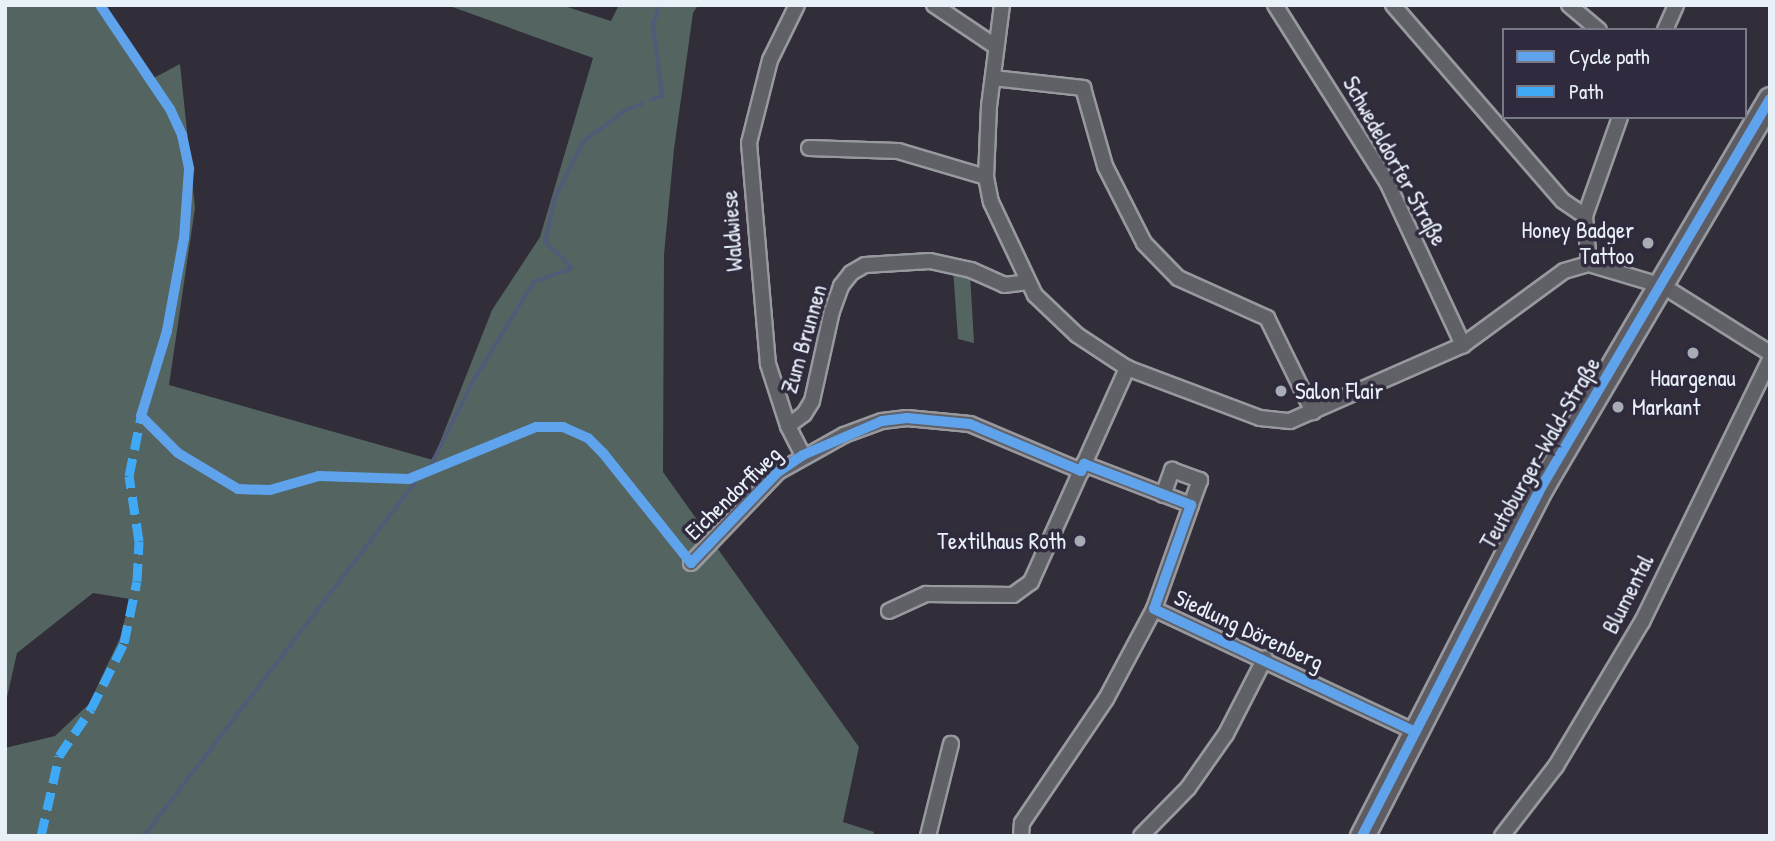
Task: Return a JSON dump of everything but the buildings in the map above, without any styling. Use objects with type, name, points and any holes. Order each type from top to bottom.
[{"type":"main road","name":"Teutoburger-Wald-Straße","points":[[1362,836],[1542,486],[1663,286],[1770,99]]},
{"type":"street","name":"Waldwiese","points":[[797,5],[770,60],[749,143],[768,364],[788,426],[803,455]]},
{"type":"street","points":[[934,5],[995,46]]},
{"type":"street","points":[[1002,5],[995,46],[986,177],[991,202],[1028,282],[1076,335],[1127,368],[1260,418],[1290,421],[1463,345],[1564,271],[1589,264],[1663,286],[1770,353]]},
{"type":"street","name":"Schwedeldorfer Straße","points":[[1275,5],[1388,184],[1463,345]]},
{"type":"street","points":[[1393,5],[1563,201],[1585,216]]},
{"type":"street","points":[[1569,5],[1597,28]]},
{"type":"street","points":[[1666,28],[1676,5]]},
{"type":"street","points":[[993,78],[1083,88],[1105,166],[1144,243],[1178,278],[1266,318],[1313,412]]},
{"type":"street","points":[[1589,264],[1585,216],[1619,119]]},
{"type":"street","points":[[809,148],[898,151],[986,177]]},
{"type":"street","name":"Zum Brunnen","points":[[788,426],[804,414],[812,401],[832,311],[841,286],[851,273],[865,265],[930,261],[971,270],[1004,285],[1028,282]]},
{"type":"street","name":"Blumental","points":[[1502,836],[1556,766],[1642,622],[1770,359]]},
{"type":"street","points":[[889,611],[926,594],[965,592],[1006,596],[1021,592],[1038,570],[1127,368]]},
{"type":"street","name":"Eichendorffweg","points":[[691,563],[778,472],[803,455],[882,422],[940,419],[970,424],[1083,468]]},
{"type":"street","points":[[1083,468],[1191,505]]},
{"type":"street","name":"Siedlung Dörenberg","points":[[1021,836],[1022,823],[1106,699],[1154,609],[1200,480],[1172,470],[1163,495]]},
{"type":"street","name":"Siedlung Dörenberg","points":[[1154,609],[1265,658],[1415,732]]},
{"type":"street","name":"Siedlung Dörenberg","points":[[1141,836],[1188,788],[1226,734],[1265,658]]},
{"type":"street","points":[[928,836],[951,744]]},
{"type":"shaded area","points":[[5,5],[100,5],[150,80],[180,64],[195,208],[169,385],[433,460],[492,310],[540,237],[593,58],[447,5],[561,5],[611,21],[619,5],[698,5],[693,13],[674,149],[664,255],[663,472],[859,747],[843,822],[874,832],[873,836],[5,836],[5,748],[55,736],[89,704],[120,638],[130,599],[93,593],[17,653],[5,706]]},
{"type":"shaded area","points":[[953,269],[970,274],[974,343],[958,339]]},
{"type":"waterway","points":[[651,100],[662,96],[653,25],[659,5]]},
{"type":"waterway","points":[[431,465],[475,378],[534,282],[572,268],[545,242],[555,198],[583,142],[626,110],[642,104]]},
{"type":"waterway","points":[[144,836],[414,484]]},
{"type":"marked path","points":[[41,836],[59,756],[91,709],[124,643],[137,581],[139,541],[129,476],[142,412]]},
{"type":"cycle path","points":[[100,5],[170,109],[182,135],[189,169],[184,238],[167,331],[141,416],[178,453],[238,489],[270,490],[319,476],[409,479],[536,427],[563,427],[588,438],[603,453],[691,563],[778,472],[803,455],[882,421],[907,418],[970,424],[1081,471],[1084,464],[1191,505],[1154,609],[1415,732]]},
{"type":"cycle path","points":[[1362,836],[1542,486],[1770,99]]},
{"type":"place","name":"Honey Badger Tattoo","points":[[1648,243]]},
{"type":"place","name":"Haargenau","points":[[1693,353]]},
{"type":"place","name":"Salon Flair","points":[[1281,391]]},
{"type":"place","name":"Markant","points":[[1618,407]]},
{"type":"place","name":"Textilhaus Roth","points":[[1080,541]]}]
